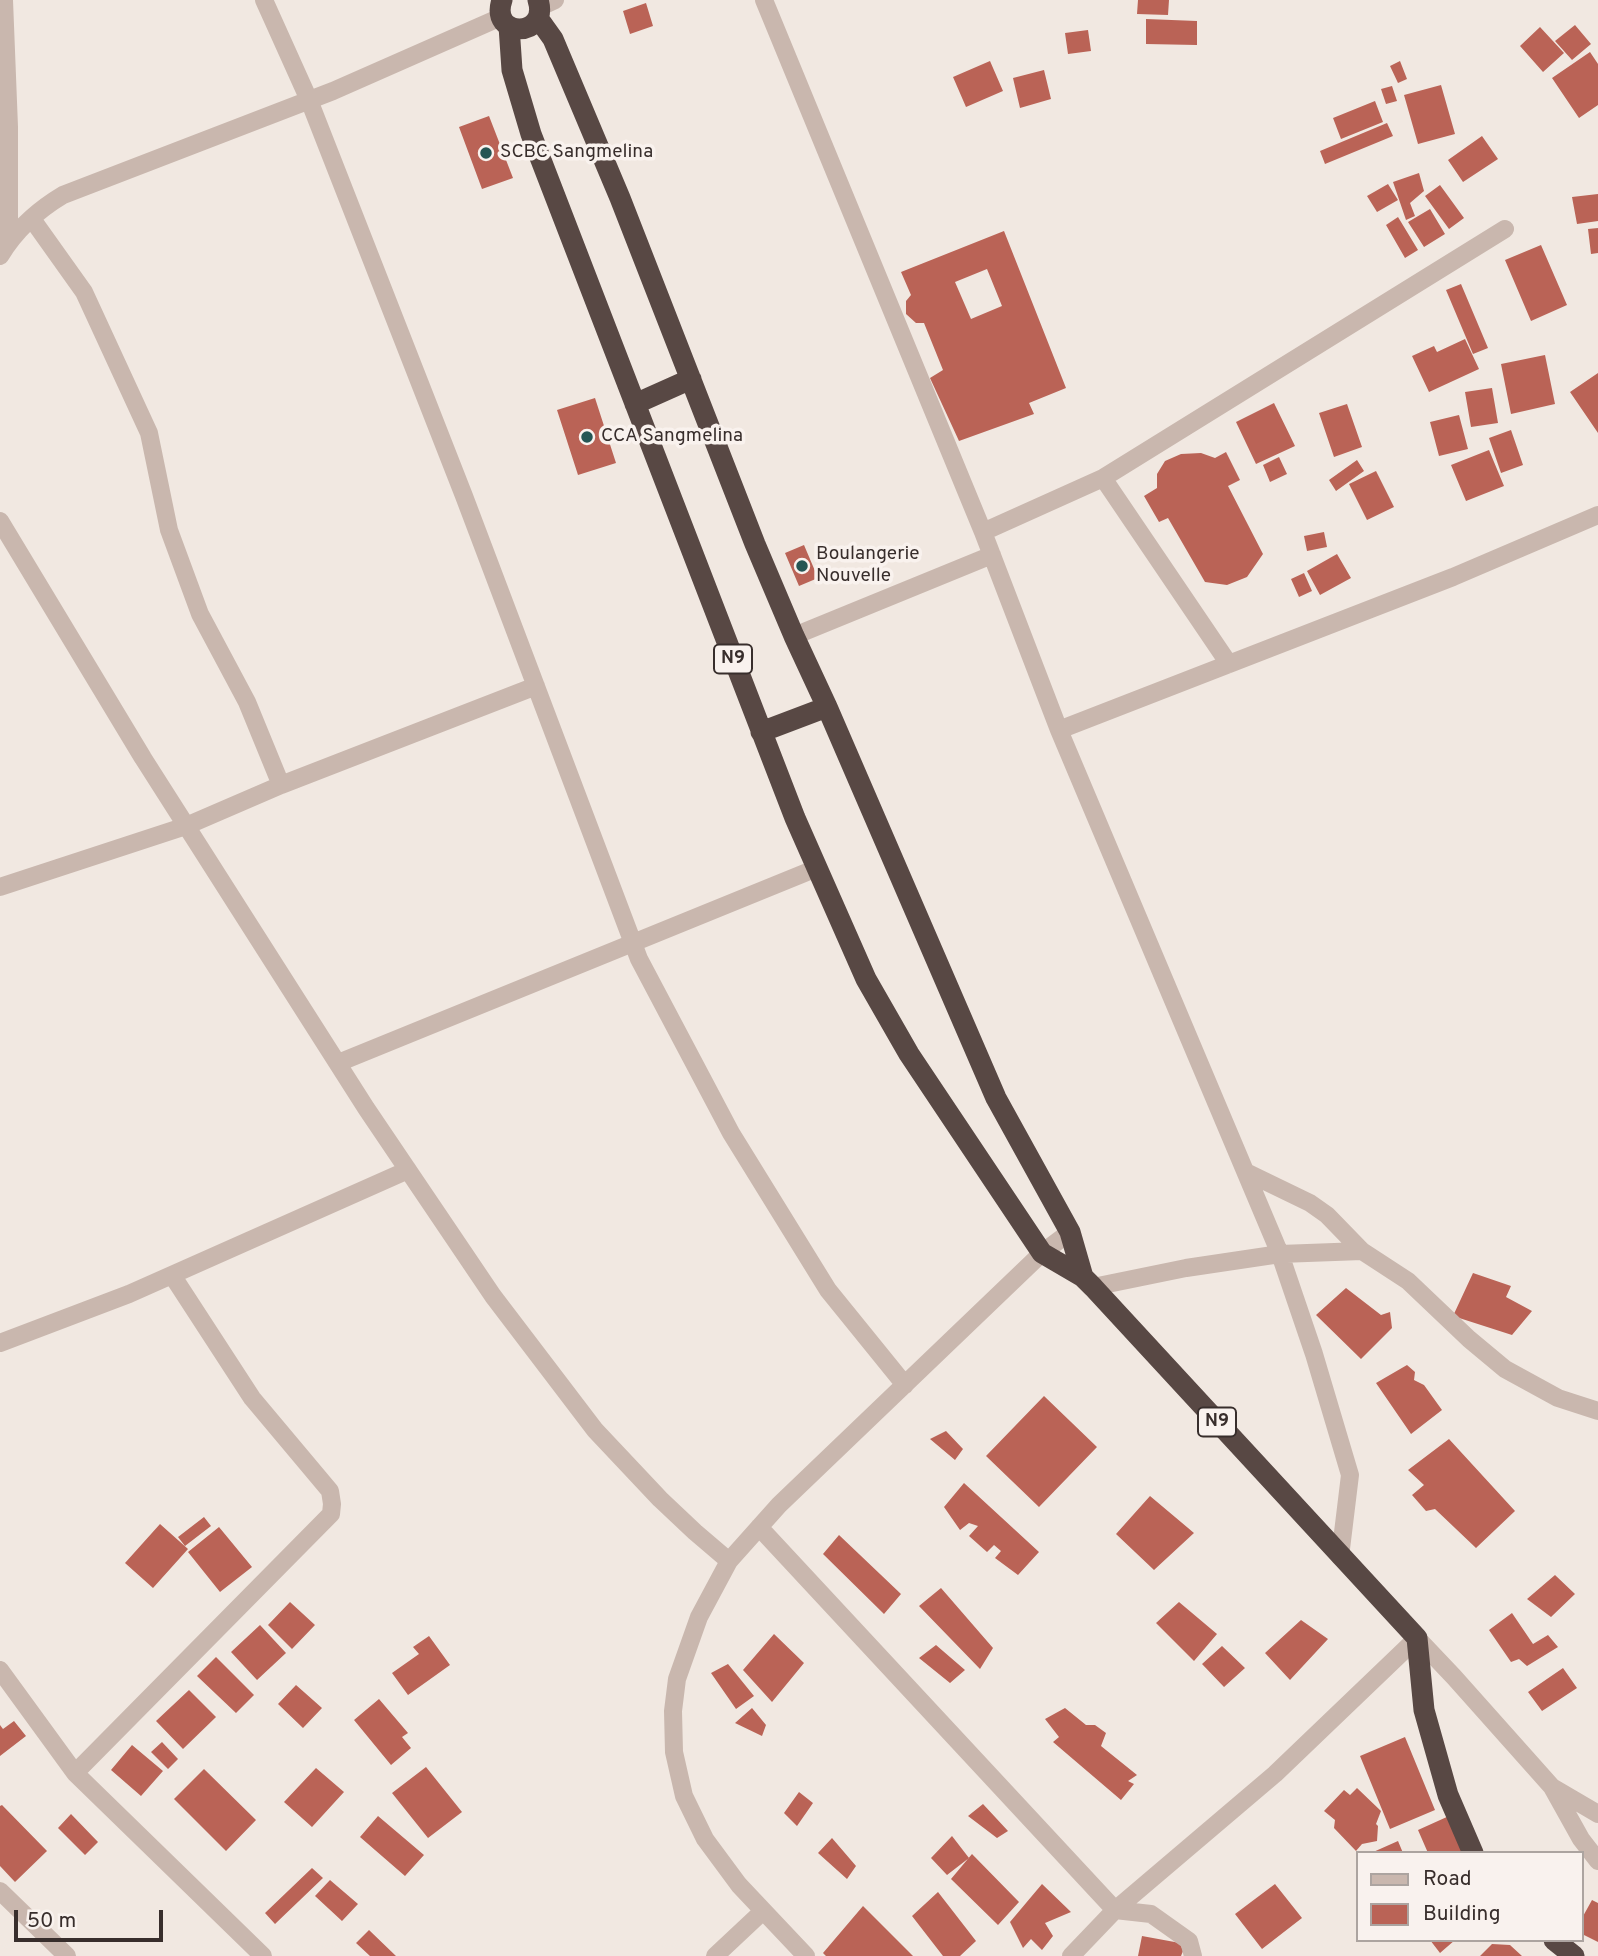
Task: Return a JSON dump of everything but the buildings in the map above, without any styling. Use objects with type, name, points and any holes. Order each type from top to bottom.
[{"type":"highway","name":"N9","points":[[504,15],[517,29],[525,29],[533,25],[543,6]]},
{"type":"highway","name":"N9","points":[[543,6],[552,38],[620,198],[755,544],[794,636],[996,1098],[1070,1232],[1088,1282]]},
{"type":"highway","name":"N9","points":[[504,15],[512,70],[531,134],[795,818],[866,979],[909,1054],[1042,1253],[1088,1282],[1416,1638]]},
{"type":"highway","points":[[635,404],[691,379]]},
{"type":"highway","points":[[761,732],[827,707]]},
{"type":"highway","points":[[1416,1638],[1424,1710],[1448,1795],[1471,1851]]},
{"type":"highway","points":[[1556,1942],[1574,1956]]},
{"type":"street","points":[[264,0],[309,100],[459,483],[639,959],[731,1133],[821,1279],[905,1385]]},
{"type":"street","points":[[764,0],[983,532],[1059,730],[1280,1254],[1314,1354],[1350,1475],[1340,1558]]},
{"type":"street","points":[[5,2],[9,127],[5,248]]},
{"type":"street","points":[[5,248],[43,207],[63,195],[309,100],[456,39],[504,15]]},
{"type":"street","points":[[32,219],[84,292],[149,433],[170,530],[200,614],[247,702],[281,785]]},
{"type":"street","points":[[983,532],[1103,478],[1504,229]]},
{"type":"street","points":[[1103,478],[1229,664]]},
{"type":"street","points":[[1059,730],[1453,578],[1598,516]]},
{"type":"street","points":[[0,521],[186,826],[338,1063],[493,1296],[595,1430],[660,1499],[729,1561]]},
{"type":"street","points":[[794,636],[992,555]]},
{"type":"street","points":[[0,887],[186,826],[281,785],[536,686]]},
{"type":"street","points":[[338,1063],[817,868]]},
{"type":"street","points":[[0,1343],[129,1294],[408,1170]]},
{"type":"street","points":[[1246,1172],[1310,1203],[1328,1215],[1362,1251],[1408,1281],[1505,1369],[1558,1398],[1598,1411]]},
{"type":"street","points":[[806,1956],[738,1885],[705,1839],[684,1796],[674,1752],[673,1711],[677,1679],[699,1617],[729,1561],[779,1505],[1042,1253],[1070,1232]]},
{"type":"street","points":[[1088,1282],[1280,1254],[1362,1251]]},
{"type":"street","points":[[75,1773],[331,1514],[330,1491],[252,1398],[172,1275]]},
{"type":"street","points":[[759,1527],[1115,1910],[1152,1914],[1189,1941],[1193,1956]]},
{"type":"street","points":[[1071,1956],[1115,1910],[1275,1773],[1416,1638],[1552,1787],[1581,1839],[1598,1861]]},
{"type":"street","points":[[0,1670],[75,1773],[263,1956]]},
{"type":"street","points":[[1552,1787],[1598,1814]]},
{"type":"street","points":[[0,1891],[67,1956]]},
{"type":"street","points":[[715,1956],[762,1912]]},
{"type":"place","name":"SCBC Sangmelina","points":[[486,153]]},
{"type":"place","name":"CCA Sangmelina","points":[[587,437]]},
{"type":"place","name":"Boulangerie Nouvelle","points":[[802,566]]}]
